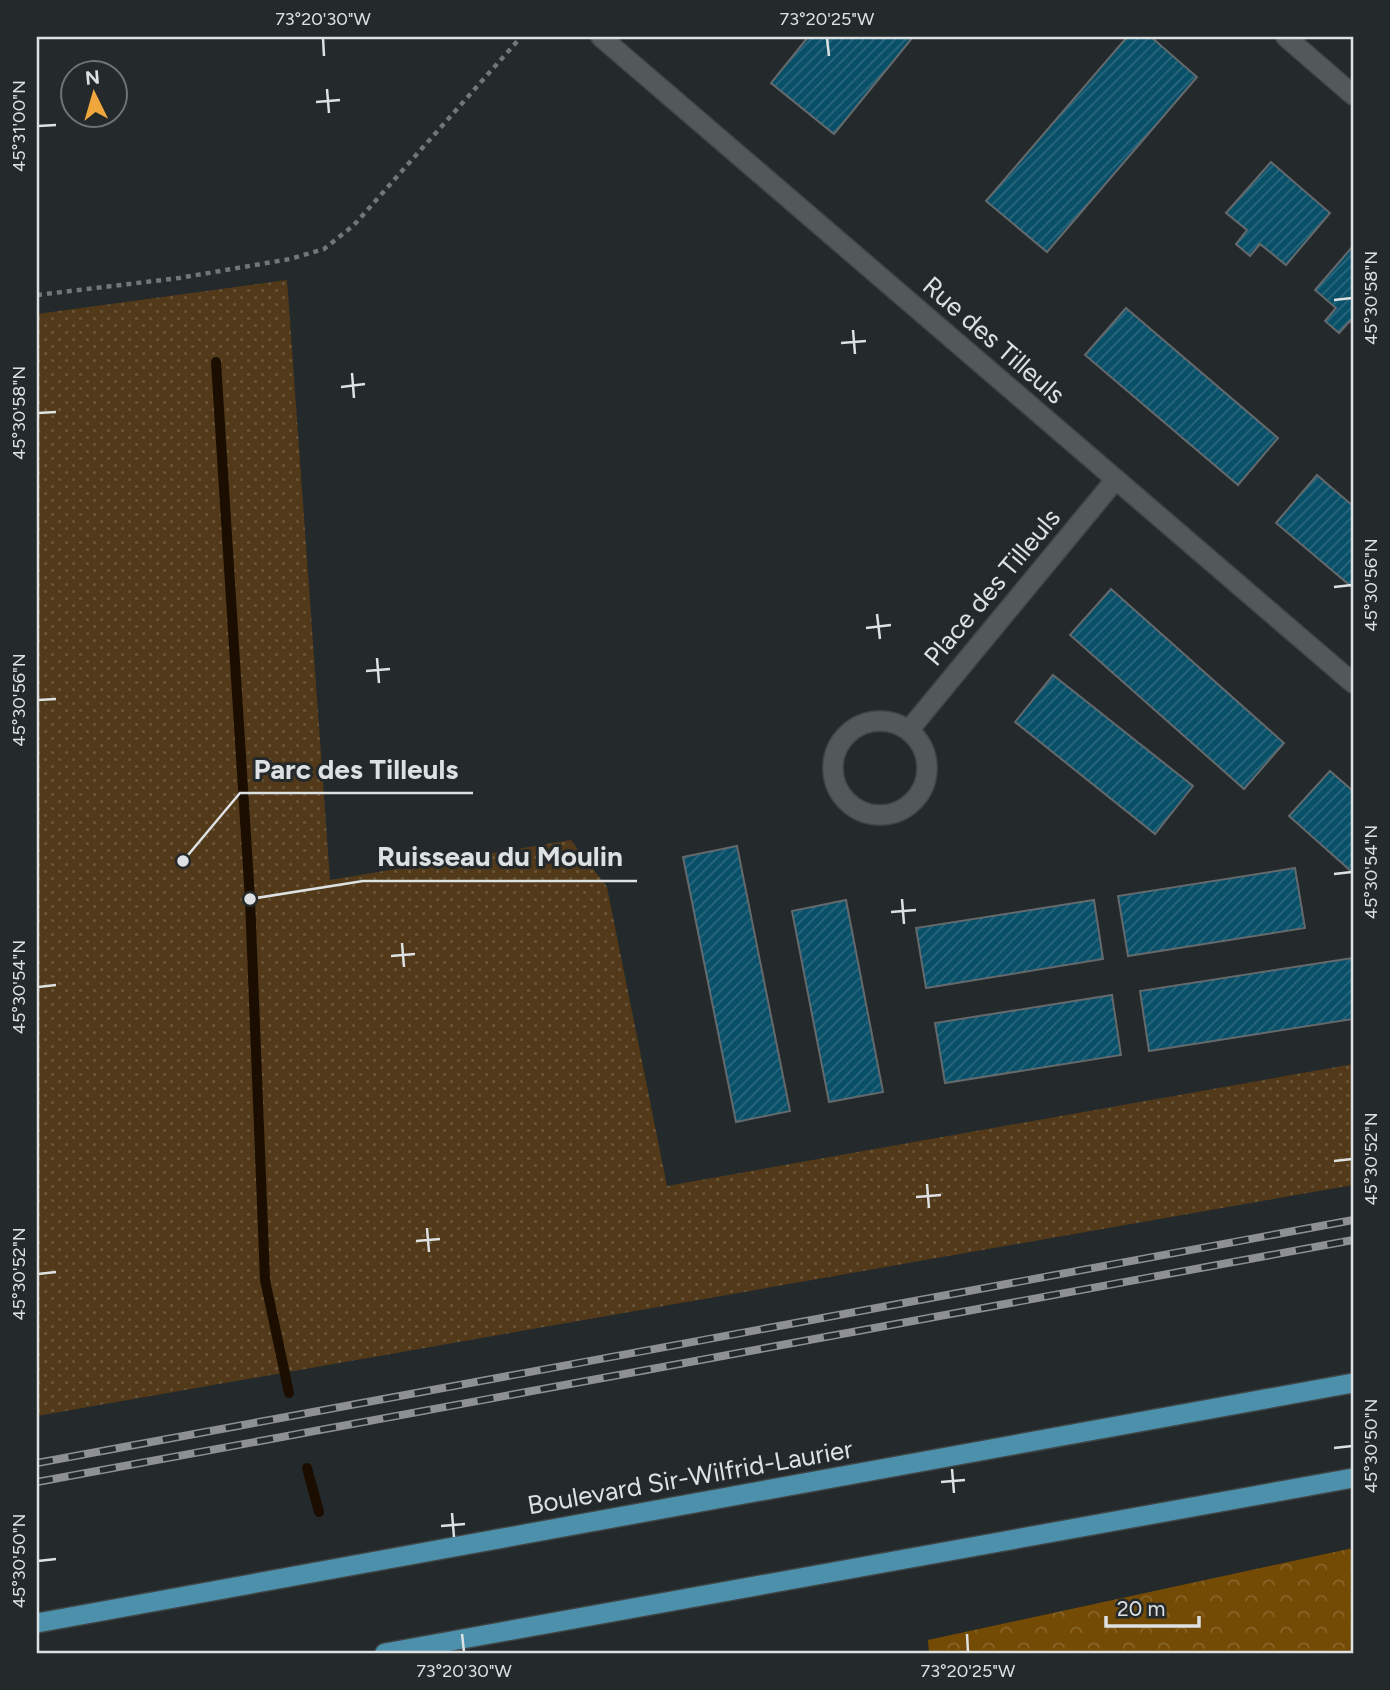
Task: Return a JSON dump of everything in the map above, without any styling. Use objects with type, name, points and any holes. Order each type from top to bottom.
[{"type":"main road","name":"Boulevard Sir-Wilfrid-Laurier","points":[[37,1623],[1353,1382]]},
{"type":"main road","points":[[385,1653],[1353,1478]]},
{"type":"street","name":"Rue des Tilleuls","points":[[601,37],[1353,682]]},
{"type":"street","points":[[1286,37],[1353,95]]},
{"type":"street","name":"Place des Tilleuls","points":[[909,730],[1116,480]]},
{"type":"street","points":[[883,721],[909,730],[922,746],[927,758],[927,774],[922,789],[913,802],[900,811],[884,815],[854,807],[835,782],[836,753],[843,739],[867,722],[883,721]]},
{"type":"path","points":[[37,295],[242,268],[324,249],[355,225],[521,37]]},
{"type":"shaded area","points":[[287,280],[330,880],[571,840],[607,887],[667,1186],[1353,1064],[1353,1185],[37,1416],[37,314]]},
{"type":"green space","points":[[1353,1548],[1353,1653],[929,1653],[928,1640]]},
{"type":"building","points":[[808,37],[913,37],[834,134],[771,83]]},
{"type":"building","points":[[1127,37],[1151,37],[1197,77],[1047,252],[986,201]]},
{"type":"building","points":[[1271,162],[1330,213],[1286,265],[1260,244],[1250,256],[1236,244],[1247,230],[1226,213]]},
{"type":"building","points":[[1353,246],[1353,324],[1350,321],[1339,333],[1325,321],[1336,308],[1315,290]]},
{"type":"building","points":[[1126,308],[1278,438],[1238,485],[1085,355]]},
{"type":"building","points":[[1317,475],[1353,506],[1353,588],[1276,523]]},
{"type":"building","points":[[1111,589],[1284,743],[1244,789],[1070,635]]},
{"type":"building","points":[[1053,675],[1193,786],[1155,834],[1015,722]]},
{"type":"building","points":[[1330,771],[1353,791],[1353,873],[1289,816]]},
{"type":"building","points":[[737,846],[790,1111],[736,1122],[683,857]]},
{"type":"building","points":[[1295,868],[1305,928],[1128,956],[1118,896]]},
{"type":"building","points":[[846,900],[883,1092],[829,1102],[792,911]]},
{"type":"building","points":[[1094,900],[1103,959],[926,988],[916,928]]},
{"type":"building","points":[[1353,958],[1353,1019],[1149,1051],[1140,991]]},
{"type":"building","points":[[1112,995],[1121,1055],[945,1083],[935,1023]]},
{"type":"waterway","points":[[216,362],[250,899],[265,1280],[289,1393]]},
{"type":"waterway","points":[[307,1468],[319,1512]]},
{"type":"railway","points":[[37,1463],[1353,1220]]},
{"type":"railway","points":[[37,1482],[1353,1240]]},
{"type":"place","name":"Parc des Tilleuls","points":[[183,861]]},
{"type":"place","name":"Ruisseau du Moulin","points":[[250,899]]}]
